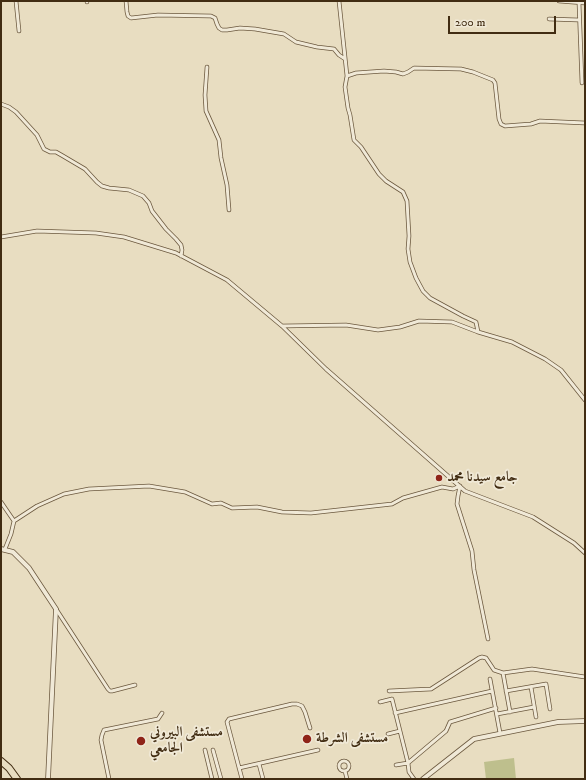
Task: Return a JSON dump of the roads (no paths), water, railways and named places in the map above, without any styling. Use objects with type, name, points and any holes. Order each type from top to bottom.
[{"type":"highway","points":[[1,761],[9,768],[17,779]]},
{"type":"highway","points":[[1,764],[9,768]]},
{"type":"street","points":[[16,1],[19,31]]},
{"type":"street","points":[[126,1],[128,16],[131,18],[158,14],[211,16],[215,18],[216,24],[222,30],[240,28],[284,34],[296,42],[316,47],[334,49],[339,56],[345,59]]},
{"type":"street","points":[[339,1],[347,76],[345,87],[354,140],[368,156],[379,174],[386,181],[403,192],[407,201],[409,230],[408,249],[410,262],[423,291],[430,298],[476,322],[478,332]]},
{"type":"street","points":[[559,1],[585,3]]},
{"type":"street","points":[[576,2],[579,20],[582,83]]},
{"type":"street","points":[[549,20],[579,20]]},
{"type":"street","points":[[207,67],[205,95],[206,111],[219,140],[221,158],[227,184],[229,210]]},
{"type":"street","points":[[347,76],[356,73],[384,71],[403,74],[414,68],[461,69],[493,80],[495,83],[499,119],[501,124],[505,126],[540,122],[585,124]]},
{"type":"street","points":[[1,104],[16,112],[37,135],[44,149],[63,156],[85,169],[96,182],[102,186],[129,190],[143,196],[149,203],[152,211],[180,245],[182,250],[180,256]]},
{"type":"street","points":[[1,237],[37,231],[96,233],[124,237],[176,253],[227,280],[282,326],[337,379],[465,491],[533,517],[574,543],[585,553]]},
{"type":"street","points":[[282,326],[346,325],[378,330],[400,327],[419,321],[452,322],[478,332],[512,342],[545,359],[561,370],[585,400]]},
{"type":"street","points":[[134,685],[112,692],[108,689],[29,568],[13,552],[3,549],[11,534],[14,521],[37,506],[64,494],[89,488],[149,486],[185,492],[212,504],[221,504],[232,508],[257,507],[282,512],[310,513],[392,504],[403,498],[442,487],[453,489],[460,486]]},
{"type":"street","points":[[460,486],[457,504],[472,551],[474,570],[488,638]]},
{"type":"street","points":[[1,502],[14,521]]},
{"type":"street","points":[[48,779],[56,609]]},
{"type":"street","points":[[389,691],[431,689],[482,657],[486,658],[494,670],[503,673],[532,669],[585,677]]},
{"type":"street","points":[[503,673],[510,712]]},
{"type":"street","points":[[490,679],[500,733]]},
{"type":"street","points":[[506,691],[546,684],[550,709]]},
{"type":"street","points":[[531,687],[536,717]]},
{"type":"street","points":[[396,713],[492,691]]},
{"type":"street","points":[[380,702],[392,699],[408,762],[409,772],[414,779]]},
{"type":"street","points":[[242,779],[228,722],[230,719],[297,704],[302,706],[310,728]]},
{"type":"street","points":[[497,714],[534,707]]},
{"type":"street","points":[[396,765],[408,762],[446,731],[450,722],[496,708]]},
{"type":"street","points":[[108,779],[101,740],[104,730],[158,719],[162,713]]},
{"type":"street","points":[[424,779],[474,739],[558,722],[585,721]]},
{"type":"street","points":[[388,734],[400,731]]},
{"type":"street","points":[[205,750],[212,779]]},
{"type":"street","points":[[213,750],[221,779]]},
{"type":"street","points":[[239,768],[318,750]]},
{"type":"street","points":[[259,764],[263,779]]},
{"type":"street","points":[[345,771],[347,779]]},
{"type":"place","name":"جامع سيدنا محمد","points":[[439,478]]},
{"type":"place","name":"مستشفى الشرطة","points":[[307,739]]},
{"type":"place","name":"مستشفى البيروني الجامعي","points":[[141,741]]}]
